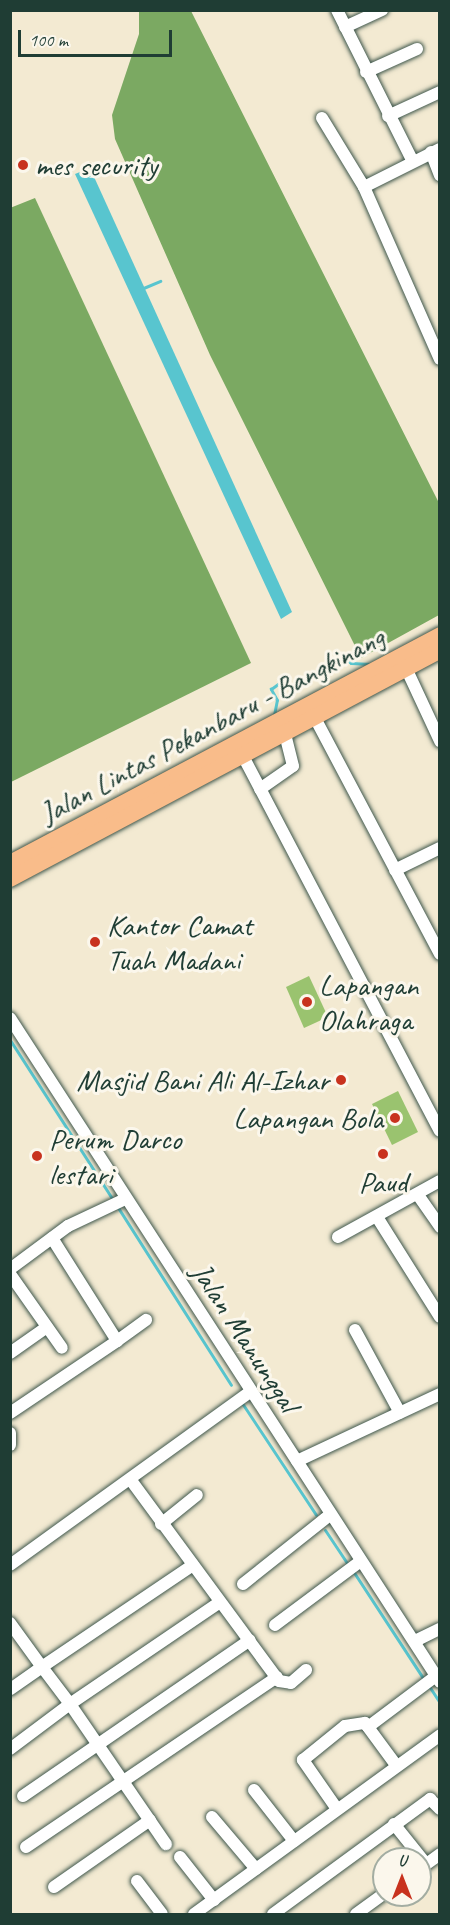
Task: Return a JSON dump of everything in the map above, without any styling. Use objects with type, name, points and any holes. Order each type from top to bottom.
[{"type":"highway","name":"Jalan Lintas Pekanbaru - Bangkinang","points":[[10,879],[67,842],[440,635]]},
{"type":"highway","name":"Jalan Lintas Pekanbaru - Bangkinang","points":[[92,829],[244,758],[440,650]]},
{"type":"highway","name":"Jalan Lintas Pekanbaru - Bangkinang","points":[[10,863],[67,842]]},
{"type":"street","points":[[337,10],[412,160]]},
{"type":"street","points":[[345,27],[382,10]]},
{"type":"street","points":[[366,72],[417,49]]},
{"type":"street","points":[[388,116],[440,92]]},
{"type":"street","points":[[322,118],[364,187],[440,359]]},
{"type":"street","points":[[364,187],[412,160],[436,150],[440,175]]},
{"type":"street","points":[[406,669],[440,741]]},
{"type":"street","points":[[315,718],[440,954]]},
{"type":"street","points":[[260,789],[293,766],[285,734]]},
{"type":"street","points":[[244,758],[440,1131]]},
{"type":"street","points":[[395,870],[440,848]]},
{"type":"street","points":[[427,933],[440,927]]},
{"type":"street","name":"Jalan Manunggal","points":[[10,1018],[125,1199],[438,1679]]},
{"type":"street","points":[[338,1237],[440,1181]]},
{"type":"street","points":[[418,1195],[440,1227]]},
{"type":"street","points":[[10,1269],[52,1238],[125,1199]]},
{"type":"street","points":[[377,1216],[440,1317]]},
{"type":"street","points":[[52,1238],[117,1341]]},
{"type":"street","points":[[13,1282],[62,1348]]},
{"type":"street","points":[[10,1413],[146,1320]]},
{"type":"street","points":[[10,1353],[47,1327]]},
{"type":"street","points":[[354,1330],[400,1413]]},
{"type":"street","points":[[10,1565],[250,1392]]},
{"type":"street","points":[[297,1461],[440,1394]]},
{"type":"street","points":[[10,1432],[10,1445]]},
{"type":"street","points":[[130,1479],[276,1677],[291,1683],[306,1670]]},
{"type":"street","points":[[161,1524],[197,1495]]},
{"type":"street","points":[[243,1584],[331,1514]]},
{"type":"street","points":[[275,1625],[361,1561]]},
{"type":"street","points":[[10,1689],[193,1565]]},
{"type":"street","points":[[10,1749],[70,1704],[220,1602]]},
{"type":"street","points":[[12,1626],[99,1744],[166,1844]]},
{"type":"street","points":[[415,1641],[440,1629]]},
{"type":"street","points":[[23,1796],[250,1640]]},
{"type":"street","points":[[26,1847],[276,1677]]},
{"type":"street","points":[[368,1728],[438,1679]]},
{"type":"street","points":[[337,1809],[303,1760],[352,1722],[368,1728],[396,1765]]},
{"type":"street","points":[[194,1914],[440,1735]]},
{"type":"street","points":[[254,1790],[294,1841]]},
{"type":"street","points":[[273,1914],[288,1910],[394,1824],[430,1799],[440,1809]]},
{"type":"street","points":[[212,1817],[256,1869]]},
{"type":"street","points":[[54,1887],[150,1820]]},
{"type":"street","points":[[394,1824],[410,1847]]},
{"type":"street","points":[[180,1857],[214,1900]]},
{"type":"street","points":[[137,1881],[162,1914]]},
{"type":"street","points":[[356,1914],[372,1903]]},
{"type":"green space","points":[[139,11],[191,11],[439,503],[439,615],[361,658],[210,355],[115,139],[112,115],[139,34]]},
{"type":"green space","points":[[35,198],[251,663],[11,782],[10,208]]},
{"type":"green space","name":"Lapangan Olahraga","points":[[309,976],[328,1017],[304,1028],[286,987]]},
{"type":"green space","name":"Lapangan Bola","points":[[398,1091],[418,1132],[392,1145],[372,1104]]},
{"type":"water","points":[[90,168],[292,612],[281,619],[75,174]]},
{"type":"waterway","points":[[141,289],[160,281]]},
{"type":"waterway","points":[[339,654],[351,663],[370,664]]},
{"type":"waterway","points":[[274,715],[277,700],[271,689],[278,684]]},
{"type":"waterway","points":[[10,1040],[113,1200]]},
{"type":"waterway","points":[[117,1206],[231,1385]]},
{"type":"waterway","points":[[242,1403],[316,1515]]},
{"type":"waterway","points":[[325,1530],[349,1566]]},
{"type":"waterway","points":[[353,1571],[425,1681]]},
{"type":"waterway","points":[[429,1686],[440,1703]]},
{"type":"place","name":"mes security","points":[[23,165]]},
{"type":"place","name":"Kantor Camat Tuah Madani","points":[[95,942]]},
{"type":"place","name":"Lapangan Olahraga","points":[[307,1002]]},
{"type":"place","name":"Masjid Bani Ali Al-Izhar","points":[[341,1080]]},
{"type":"place","name":"Lapangan Bola","points":[[395,1118]]},
{"type":"place","name":"Paud","points":[[383,1154]]},
{"type":"place","name":"Perum Darco lestari","points":[[37,1156]]}]
